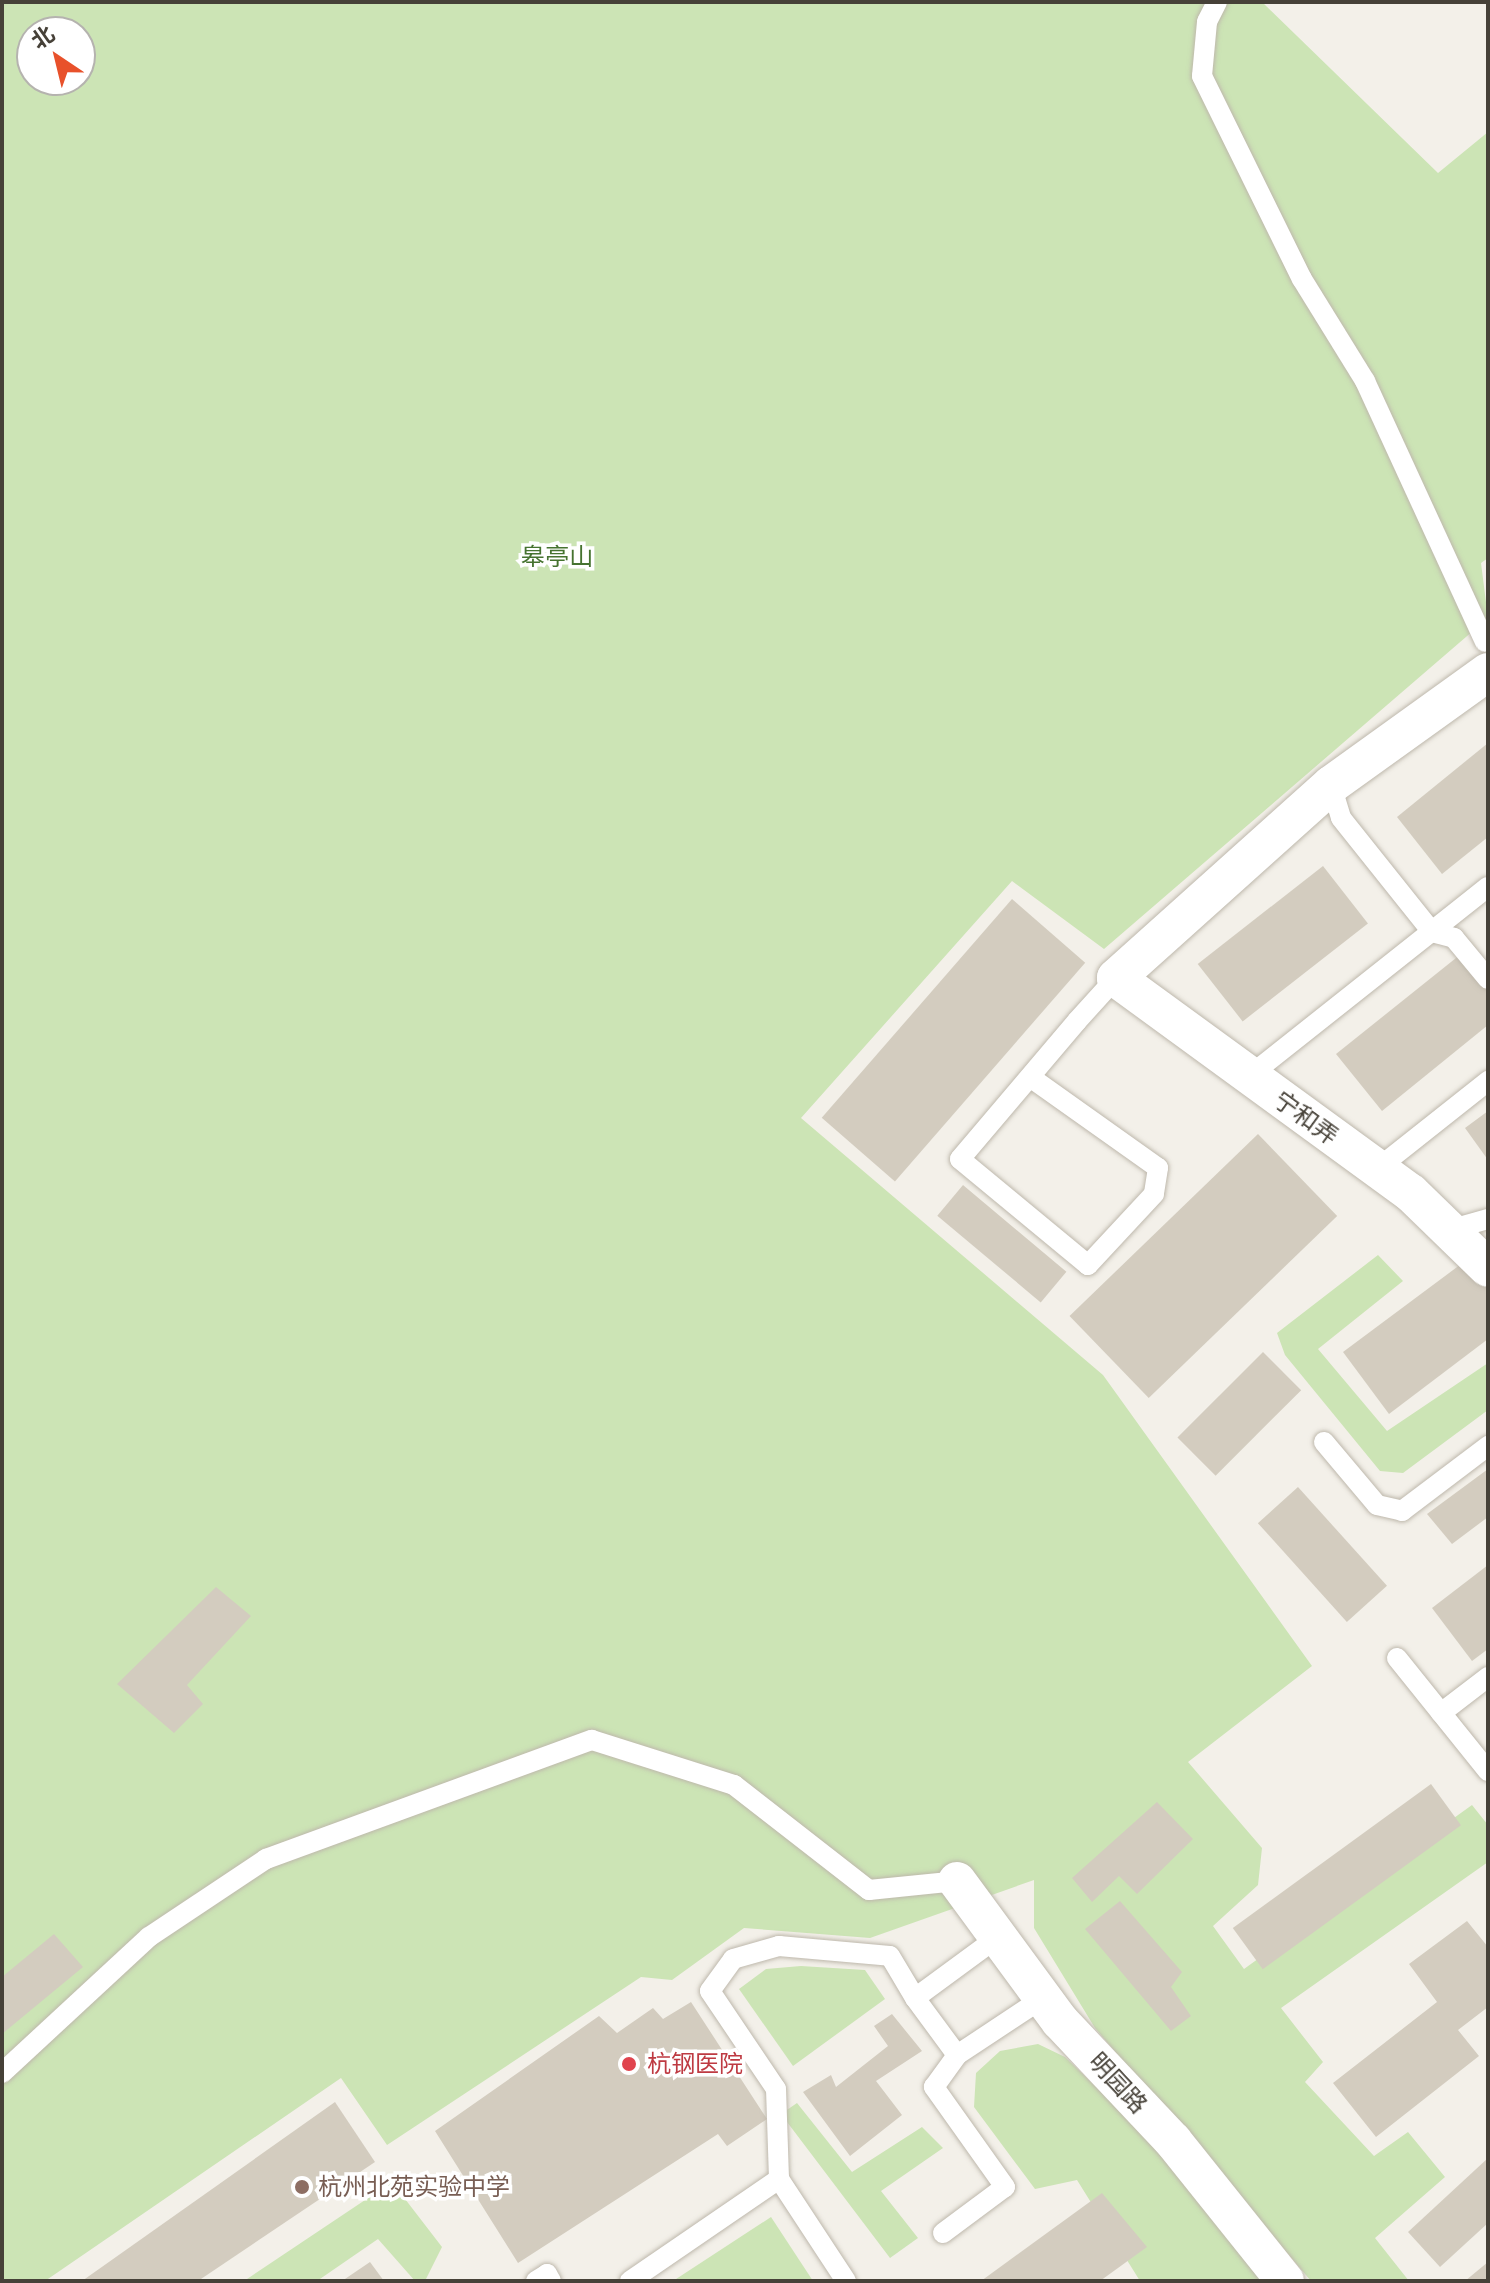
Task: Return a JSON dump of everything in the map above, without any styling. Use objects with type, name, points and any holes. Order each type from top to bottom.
[{"type":"street","points":[[1116,978],[1331,785],[1487,654]]},
{"type":"street","name":"宁和弄","points":[[1116,978],[1377,1169],[1449,1230],[1488,1268]]},
{"type":"street","name":"明园路","points":[[957,1881],[1043,1998],[1173,2141],[1285,2281]]},
{"type":"lane","points":[[1217,2],[1207,22],[1202,76],[1302,279],[1365,381],[1487,654]]},
{"type":"lane","points":[[1331,785],[1341,818],[1432,932],[1454,938],[1488,979]]},
{"type":"lane","points":[[1248,1077],[1488,887]]},
{"type":"lane","points":[[1030,1077],[1158,1168],[1154,1194],[1088,1265],[960,1159],[1030,1077],[1116,978]]},
{"type":"lane","points":[[1377,1169],[1488,1081]]},
{"type":"lane","points":[[1449,1230],[1488,1219]]},
{"type":"lane","points":[[1324,1442],[1377,1505],[1402,1511],[1488,1446]]},
{"type":"lane","points":[[1397,1658],[1488,1771]]},
{"type":"lane","points":[[1441,1713],[1488,1677]]},
{"type":"lane","points":[[2,2073],[149,1937],[266,1859],[592,1740],[734,1785],[869,1890],[957,1881]]},
{"type":"lane","points":[[915,1998],[998,1937]]},
{"type":"lane","points":[[846,2281],[779,2179],[776,2089],[710,1991],[733,1959],[779,1946],[890,1956],[915,1998],[957,2055]]},
{"type":"lane","points":[[943,2233],[1005,2187],[934,2087],[957,2055],[1043,1998]]},
{"type":"lane","points":[[630,2281],[779,2179]]},
{"type":"lane","points":[[536,2281],[547,2274],[551,2281]]},
{"type":"green space","name":"皋亭山","points":[[2,2],[1262,2],[1438,173],[1488,132],[1488,558],[1481,563],[1488,618],[1104,949],[1012,881],[801,1118],[1103,1375],[1312,1666],[1188,1762],[1262,1848],[1258,1885],[1213,1926],[1244,1969],[1472,1805],[1488,1825],[1488,1862],[1281,2008],[1323,2062],[1305,2082],[1374,2156],[1408,2132],[1445,2177],[1375,2238],[1409,2281],[1311,2281],[1095,2028],[1034,1928],[1034,1880],[870,1938],[744,1928],[672,1980],[641,1977],[387,2145],[341,2078],[45,2281],[2,2281]]},
{"type":"green space","points":[[1378,1255],[1403,1281],[1318,1349],[1387,1431],[1488,1363],[1488,1410],[1403,1473],[1380,1471],[1285,1355],[1277,1333]]},
{"type":"green space","points":[[801,1966],[865,1970],[885,1999],[793,2066],[739,1989],[766,1969]]},
{"type":"green space","points":[[1038,2044],[1065,2057],[1158,2147],[1263,2281],[1140,2281],[1077,2180],[1035,2189],[974,2107],[976,2073],[1000,2051]]},
{"type":"green space","points":[[797,2103],[852,2172],[922,2127],[943,2148],[881,2191],[918,2238],[890,2258],[781,2114]]},
{"type":"green space","points":[[392,2182],[442,2247],[425,2281],[415,2281],[378,2239],[317,2281],[244,2281]]},
{"type":"green space","points":[[771,2217],[813,2281],[673,2281]]},
{"type":"building","points":[[1488,743],[1488,837],[1442,874],[1397,817]]},
{"type":"building","points":[[1323,866],[1368,924],[1243,1021],[1198,964]]},
{"type":"building","points":[[1012,899],[1085,963],[895,1182],[822,1118]]},
{"type":"building","points":[[1461,954],[1488,988],[1488,1025],[1382,1111],[1336,1054]]},
{"type":"building","points":[[1488,1111],[1488,1160],[1465,1128]]},
{"type":"building","points":[[1258,1134],[1337,1216],[1149,1398],[1070,1316]]},
{"type":"building","points":[[963,1185],[1066,1272],[1041,1302],[937,1216]]},
{"type":"building","points":[[1488,1244],[1488,1339],[1389,1414],[1343,1352]]},
{"type":"building","points":[[1263,1352],[1301,1390],[1216,1476],[1177,1438]]},
{"type":"building","points":[[1488,1469],[1488,1517],[1452,1544],[1427,1514]]},
{"type":"building","points":[[1298,1487],[1387,1586],[1347,1622],[1258,1523]]},
{"type":"building","points":[[1488,1565],[1488,1649],[1472,1661],[1432,1608]]},
{"type":"building","points":[[216,1587],[251,1616],[187,1685],[203,1704],[174,1733],[117,1684]]},
{"type":"building","points":[[1431,1784],[1461,1825],[1263,1969],[1233,1928]]},
{"type":"building","points":[[1157,1802],[1193,1839],[1137,1894],[1119,1876],[1092,1902],[1072,1878]]},
{"type":"building","points":[[1120,1901],[1182,1972],[1171,1987],[1191,2016],[1171,2031],[1085,1929]]},
{"type":"building","points":[[1467,1921],[1488,1947],[1488,2007],[1458,2030],[1479,2056],[1376,2137],[1333,2083],[1437,2002],[1409,1964]]},
{"type":"building","points":[[54,1934],[83,1967],[2,2034],[2,1977]]},
{"type":"building","points":[[691,2002],[767,2119],[727,2146],[718,2134],[518,2263],[435,2131],[599,2016],[617,2033],[653,2008],[663,2019]]},
{"type":"building","points":[[892,2014],[922,2051],[876,2081],[902,2115],[850,2156],[803,2092],[831,2075],[836,2087],[888,2046],[874,2026]]},
{"type":"building","points":[[335,2102],[375,2162],[198,2281],[82,2281]]},
{"type":"building","points":[[1488,2158],[1488,2223],[1440,2267],[1408,2232]]},
{"type":"building","points":[[1102,2193],[1147,2247],[1100,2281],[981,2281]]},
{"type":"building","points":[[370,2262],[384,2281],[342,2281]]},
{"type":"building","points":[[1488,2262],[1488,2281],[1465,2281]]},
{"type":"place","name":"杭钢医院","points":[[629,2064]]},
{"type":"place","name":"杭州北苑实验中学","points":[[302,2187]]}]
